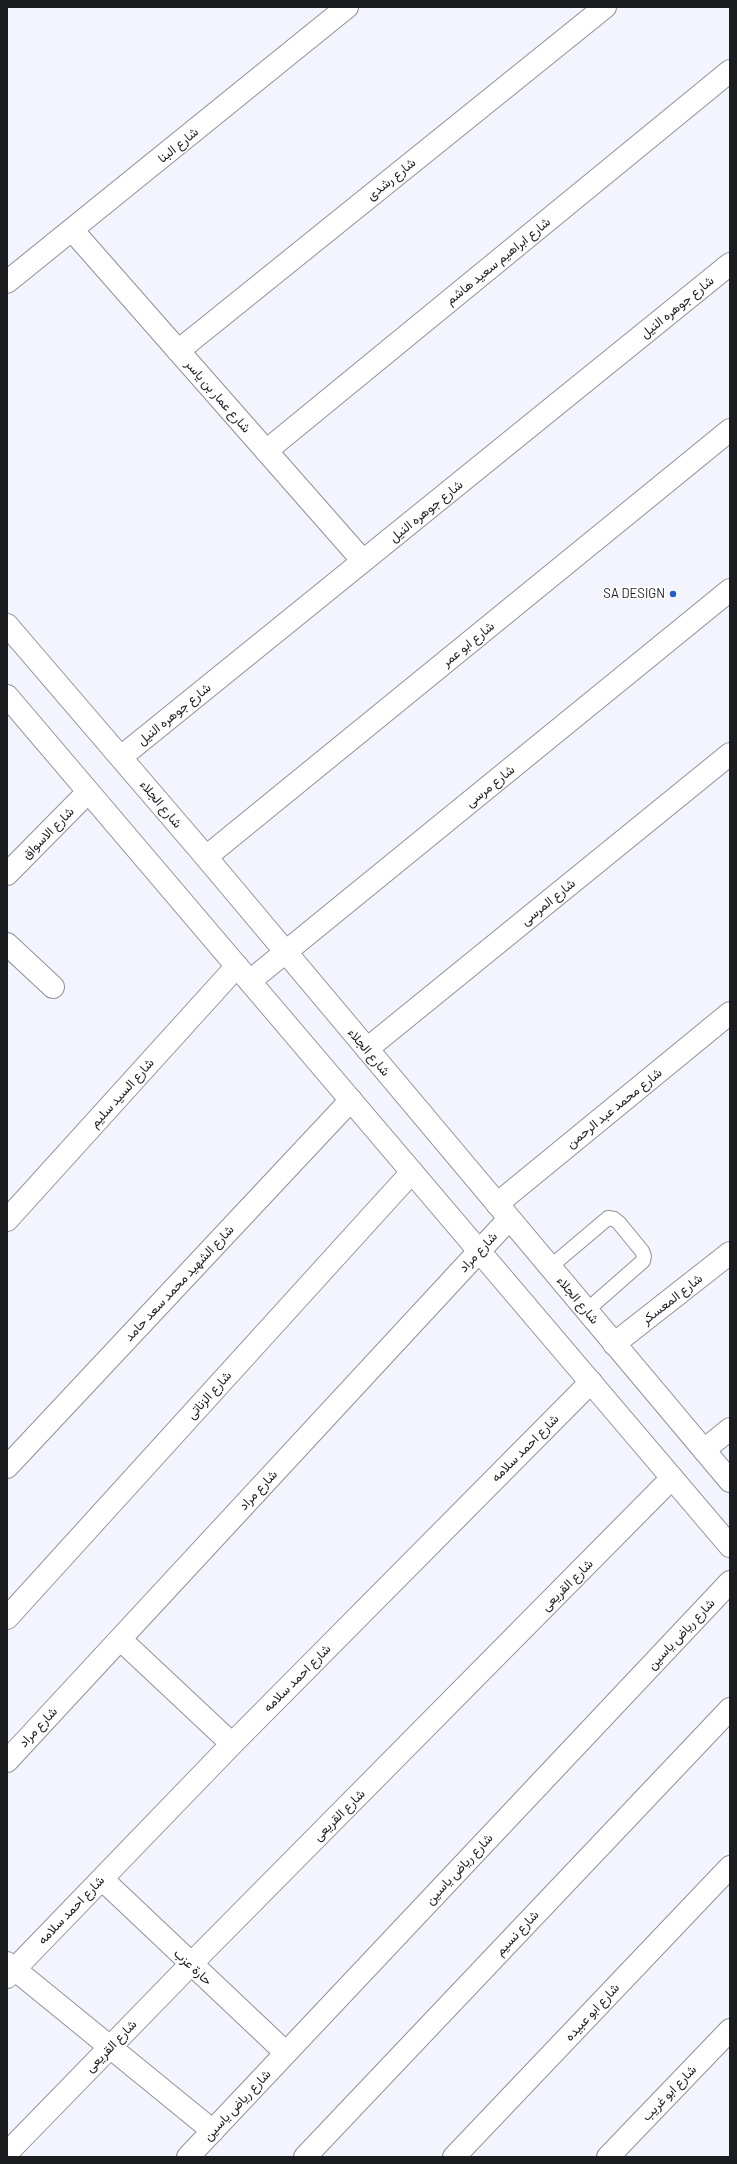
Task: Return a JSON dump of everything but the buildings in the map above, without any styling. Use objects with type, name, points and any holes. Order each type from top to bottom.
[{"type":"street","name":"شارع البنا","points":[[7,282],[347,7]]},
{"type":"street","name":"شارع رشدى","points":[[178,351],[605,7]]},
{"type":"street","name":"شارع ابراهيم سعيد هاشم","points":[[266,452],[730,71]]},
{"type":"street","name":"شارع عمار بن ياسر","points":[[73,230],[363,561]]},
{"type":"street","name":"شارع جوهره النيل","points":[[121,757],[730,264]]},
{"type":"street","name":"شارع ابو عمر","points":[[206,857],[730,430]]},
{"type":"street","name":"شارع مرسى","points":[[243,974],[286,953],[730,590]]},
{"type":"street","name":"شارع الجلاء","points":[[7,625],[206,857],[730,1481]]},
{"type":"street","points":[[7,696],[730,1546]]},
{"type":"street","name":"شارع المرسى","points":[[367,1049],[730,754]]},
{"type":"street","name":"شارع الاسواق","points":[[7,874],[88,792]]},
{"type":"street","points":[[7,944],[53,987]]},
{"type":"street","name":"شارع السيد سليم","points":[[7,1220],[243,974]]},
{"type":"street","name":"شارع محمد عبد الرحمن","points":[[503,1211],[730,1013]]},
{"type":"street","name":"شارع الشهيد محمد سعد حامد","points":[[7,1467],[351,1100]]},
{"type":"street","name":"شارع الزناتى","points":[[7,1618],[412,1172]]},
{"type":"street","name":"شارع مراد","points":[[7,1761],[480,1251],[503,1211]]},
{"type":"street","name":"شارع المعسكر","points":[[614,1344],[730,1253]]},
{"type":"street","name":"شارع احمد سلامه","points":[[9,1970],[102,1879],[232,1744],[591,1382]]},
{"type":"street","points":[[704,1450],[730,1429]]},
{"type":"street","name":"شارع القريعى","points":[[7,2154],[191,1964],[672,1478]]},
{"type":"street","name":"شارع رياض ياسين","points":[[188,2157],[730,1582]]},
{"type":"street","points":[[120,1639],[232,1744]]},
{"type":"street","name":"شارع نسيم","points":[[305,2157],[730,1709]]},
{"type":"street","name":"شارع ابو عبيده","points":[[454,2157],[730,1867]]},
{"type":"street","name":"حارة عزب","points":[[102,1879],[286,2053]]},
{"type":"street","points":[[9,1970],[110,2047],[213,2131]]},
{"type":"street","name":"شارع ابو غريب","points":[[608,2157],[730,2030]]},
{"type":"lane","points":[[550,1267],[608,1218],[614,1219],[619,1223],[642,1251],[644,1256],[643,1261],[586,1311]]},
{"type":"place","name":"SA DESIGN","points":[[673,594]]}]
